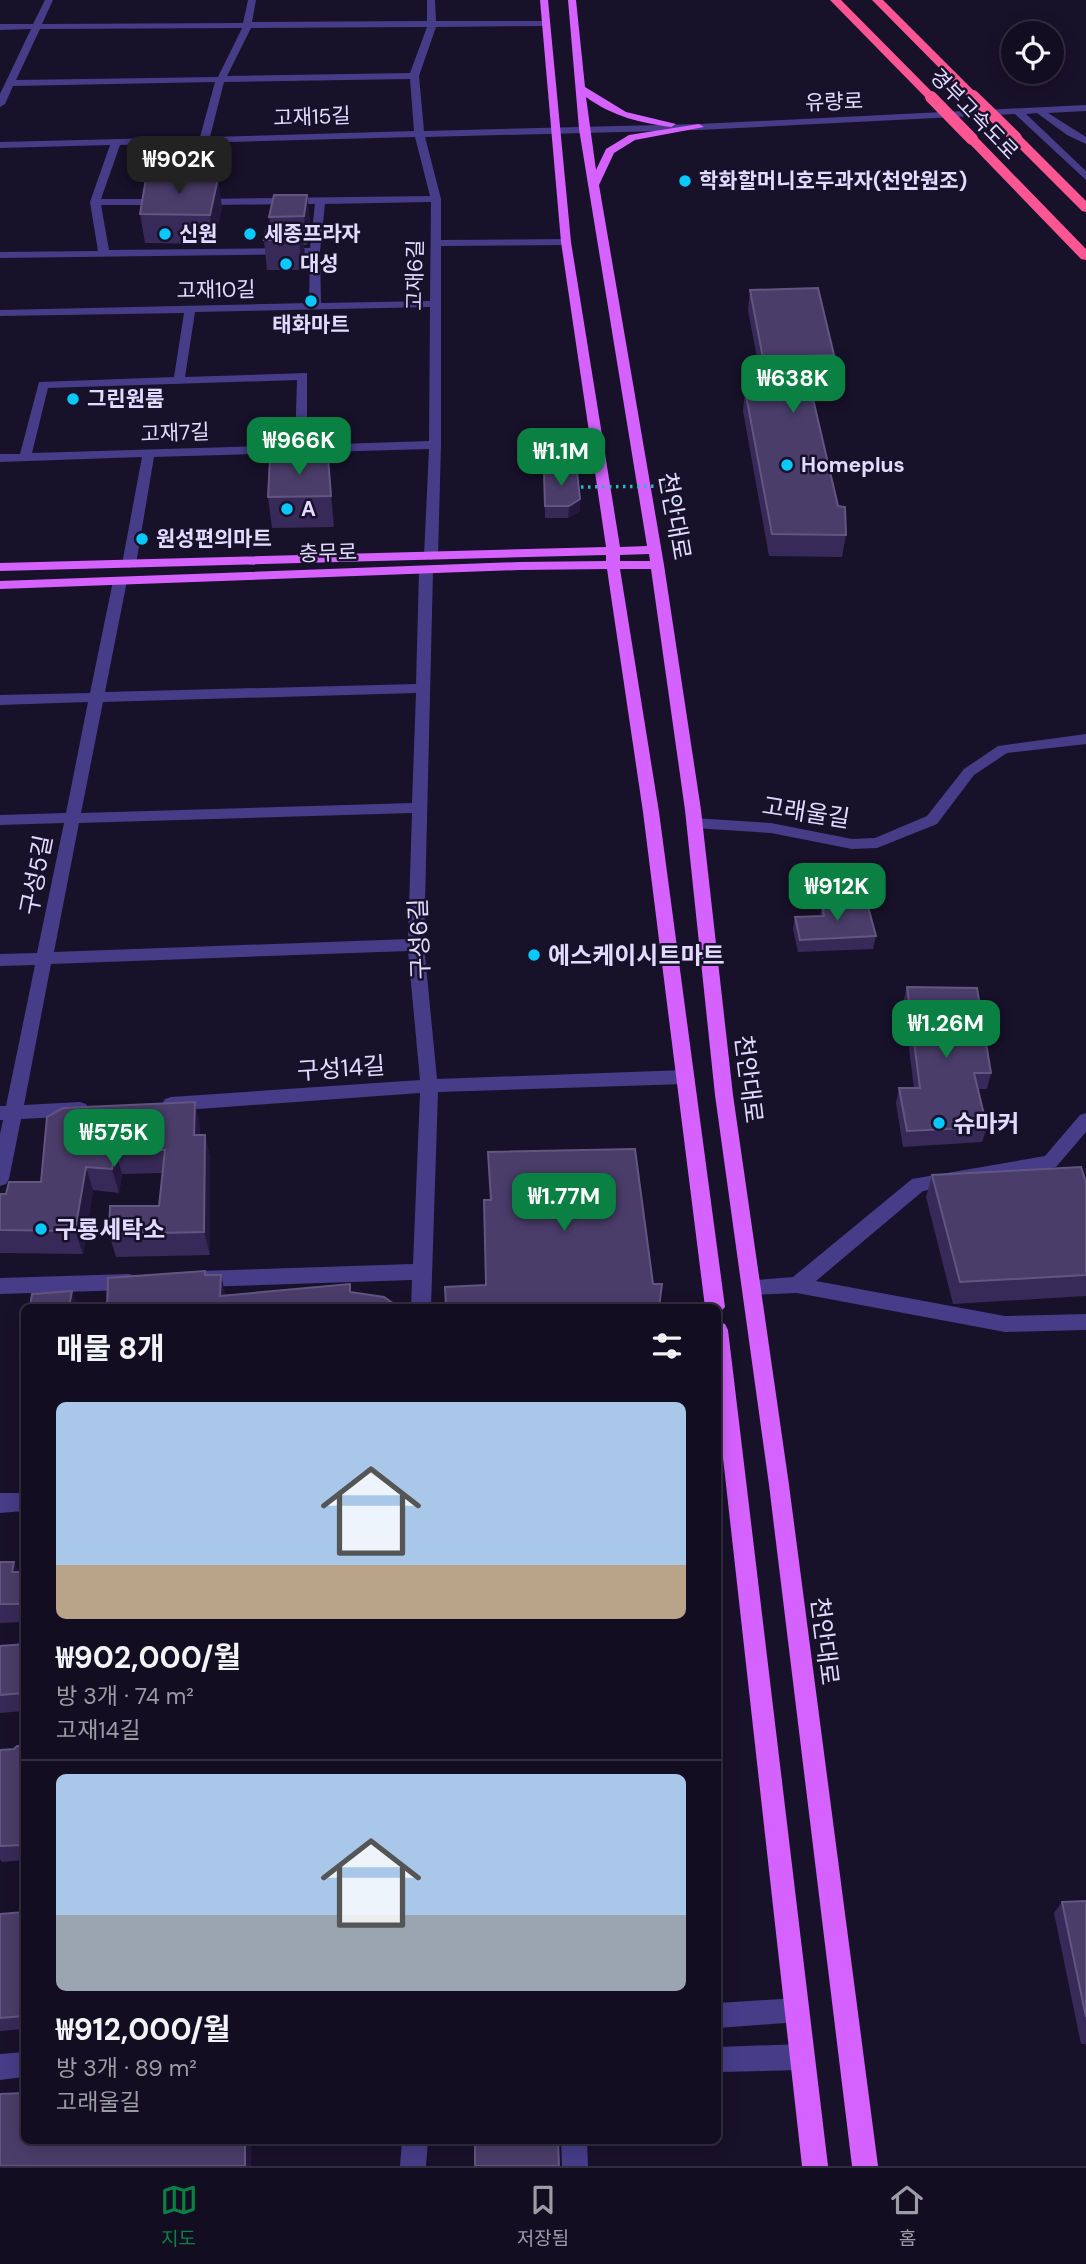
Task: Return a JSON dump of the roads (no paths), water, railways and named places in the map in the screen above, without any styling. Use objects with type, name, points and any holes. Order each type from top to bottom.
[{"type":"highway","name":"경부고속도로","points":[[835,0],[1086,256]]},
{"type":"highway","name":"경부고속도로","points":[[877,0],[1086,208]]},
{"type":"main road","points":[[544,0],[566,243],[651,812],[715,1304]]},
{"type":"main road","name":"천안대로","points":[[572,0],[592,186],[656,557],[694,823],[724,1095],[752,1287],[865,2166]]},
{"type":"main road","points":[[581,89],[604,107],[630,118],[699,127]]},
{"type":"main road","points":[[592,186],[610,151],[632,137],[699,127]]},
{"type":"main road","name":"충무로","points":[[0,567],[429,563],[656,557]]},
{"type":"main road","name":"충무로","points":[[0,585],[120,581],[429,563]]},
{"type":"main road","points":[[721,1380],[726,1464],[815,2166]]},
{"type":"street","points":[[0,104],[49,0]]},
{"type":"street","points":[[204,140],[220,81],[247,27],[252,0]]},
{"type":"street","name":"고재6길","points":[[429,563],[435,445],[433,304],[436,199],[419,133],[414,76],[432,24],[431,0]]},
{"type":"street","points":[[0,27],[546,23]]},
{"type":"street","points":[[10,83],[414,76]]},
{"type":"street","name":"유량로","points":[[584,130],[1086,108]]},
{"type":"street","points":[[1041,112],[1070,134],[1086,141]]},
{"type":"street","points":[[1019,113],[1086,177]]},
{"type":"street","name":"고재15길","points":[[0,145],[584,130]]},
{"type":"street","points":[[104,253],[95,202],[116,141]]},
{"type":"street","points":[[192,202],[436,199]]},
{"type":"street","points":[[315,307],[315,251],[320,201]]},
{"type":"street","points":[[95,202],[178,202]]},
{"type":"street","points":[[435,243],[566,243]]},
{"type":"street","points":[[0,255],[315,251]]},
{"type":"street","name":"고재10길","points":[[0,313],[433,304]]},
{"type":"street","points":[[179,380],[190,310]]},
{"type":"street","points":[[25,457],[43,385],[303,376],[301,449]]},
{"type":"street","name":"고재7길","points":[[0,458],[435,445]]},
{"type":"street","points":[[129,564],[149,453]]},
{"type":"street","name":"구성6길","points":[[421,1304],[429,1086],[416,945],[429,563]]},
{"type":"street","name":"구성5길","points":[[0,1179],[7,1113],[45,959],[120,581]]},
{"type":"street","points":[[0,700],[423,688]]},
{"type":"street","name":"고래울길","points":[[694,823],[771,828],[852,844],[877,843],[932,820],[969,772],[1003,749],[1086,739]]},
{"type":"street","points":[[0,820],[420,808]]},
{"type":"street","points":[[0,960],[416,945]]},
{"type":"street","name":"구성14길","points":[[152,1105],[429,1086],[685,1077]]},
{"type":"street","points":[[7,1113],[97,1108]]},
{"type":"street","points":[[797,1285],[918,1184],[1050,1162],[1086,1120]]},
{"type":"street","points":[[177,1280],[422,1272]]},
{"type":"street","points":[[0,1286],[150,1281]]},
{"type":"street","points":[[752,1287],[797,1285],[924,1311],[1005,1324],[1086,1322]]},
{"type":"street","points":[[0,1503],[21,1502]]},
{"type":"street","points":[[721,2016],[797,2010]]},
{"type":"street","points":[[721,2060],[802,2057]]},
{"type":"street","points":[[0,2067],[21,2065]]},
{"type":"street","points":[[413,2166],[415,2144]]},
{"type":"street","points":[[574,2144],[575,2166]]},
{"type":"place","name":"학화할머니호두과자(천안원조)","points":[[685,181]]},
{"type":"place","name":"신원","points":[[165,234]]},
{"type":"place","name":"세종프라자","points":[[250,234]]},
{"type":"place","name":"대성","points":[[286,264]]},
{"type":"place","name":"태화마트","points":[[311,301]]},
{"type":"place","name":"그린원룸","points":[[73,399]]},
{"type":"place","name":"Homeplus","points":[[787,465]]},
{"type":"place","name":"A","points":[[287,509]]},
{"type":"place","name":"원성편의마트","points":[[142,539]]},
{"type":"place","name":"에스케이시트마트","points":[[534,955]]},
{"type":"place","name":"슈마커","points":[[939,1123]]},
{"type":"place","name":"구룡세탁소","points":[[41,1229]]}]
